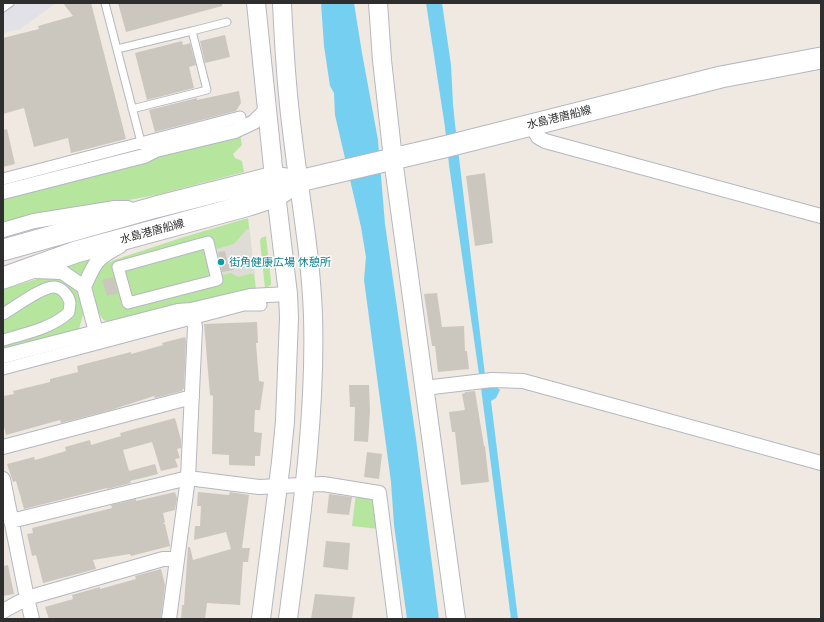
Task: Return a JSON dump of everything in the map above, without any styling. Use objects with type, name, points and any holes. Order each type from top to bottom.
[{"type":"main road","name":"水島港唐船線","points":[[3,250],[156,207],[275,187],[451,145],[721,77],[821,58]]},
{"type":"main road","name":"水島港唐船線","points":[[11,275],[76,252],[139,235],[275,187]]},
{"type":"street","points":[[256,3],[275,187],[288,294],[289,318],[285,414],[281,462],[260,619]]},
{"type":"street","points":[[282,3],[284,53],[311,284],[314,364],[305,485],[288,619]]},
{"type":"street","points":[[378,3],[389,160],[424,388],[456,619]]},
{"type":"street","points":[[3,179],[143,149],[156,150],[236,130],[254,122],[267,109]]},
{"type":"street","points":[[3,192],[143,149],[240,117]]},
{"type":"street","points":[[531,124],[538,137],[545,141],[821,216]]},
{"type":"street","points":[[3,230],[34,221],[115,208],[156,207]]},
{"type":"street","points":[[96,332],[84,287],[95,263],[107,253],[139,235]]},
{"type":"street","points":[[208,242],[217,280],[128,303],[118,267],[208,242]]},
{"type":"street","points":[[11,275],[38,270],[62,272],[84,287]]},
{"type":"street","points":[[3,314],[39,292],[54,287],[63,290],[70,303],[69,312],[55,323],[3,340]]},
{"type":"street","points":[[3,369],[192,315],[250,296],[288,294]]},
{"type":"street","points":[[3,356],[178,311],[192,315],[244,305],[261,304]]},
{"type":"street","points":[[169,619],[188,478],[195,327],[192,315]]},
{"type":"street","points":[[424,388],[485,381],[524,382],[821,463]]},
{"type":"street","points":[[3,448],[192,399]]},
{"type":"street","points":[[11,521],[188,478],[259,487],[324,484],[379,493],[395,619]]},
{"type":"street","points":[[3,480],[32,619]]},
{"type":"street","points":[[3,611],[27,598],[163,559],[177,559]]},
{"type":"lane","points":[[3,8],[10,3]]},
{"type":"lane","points":[[105,3],[143,149]]},
{"type":"lane","points":[[117,49],[227,22]]},
{"type":"lane","points":[[132,109],[207,90],[192,31]]},
{"type":"shaded area","points":[[3,3],[56,3],[20,29],[3,33]]},
{"type":"shaded area","points":[[247,229],[249,229],[255,274],[238,277],[231,273],[217,276],[213,250],[234,244]]},
{"type":"green space","points":[[240,133],[242,145],[233,154],[235,158],[242,161],[244,172],[156,195],[3,223],[3,199],[149,162],[160,153]]},
{"type":"green space","points":[[248,218],[256,290],[194,306],[179,303],[111,322],[102,318],[96,305],[92,288],[96,272],[102,266],[114,260]]},
{"type":"green space","points":[[266,236],[271,285],[265,288],[260,241],[261,238]]},
{"type":"green space","points":[[94,257],[83,283],[79,276],[74,272],[60,267]]},
{"type":"green space","points":[[51,275],[61,277],[78,288],[83,315],[79,329],[3,349],[3,289]]},
{"type":"green space","points":[[356,493],[373,496],[379,529],[352,526]]},
{"type":"water","points":[[321,3],[354,3],[378,140],[385,224],[416,439],[439,619],[407,619],[394,525],[391,482],[364,280],[366,257],[361,227],[335,115],[334,93],[330,86],[324,46]]},
{"type":"water","points":[[426,3],[442,3],[451,65],[455,124],[485,375],[500,390],[496,398],[491,401],[518,619],[511,619],[445,127]]},
{"type":"building","points":[[63,3],[91,3],[126,139],[71,153],[68,138],[34,147],[24,108],[3,114],[3,38],[39,29],[38,26],[73,16]]},
{"type":"building","points":[[118,3],[222,3],[222,6],[126,32]]},
{"type":"building","points":[[225,35],[230,57],[205,63],[200,41]]},
{"type":"building","points":[[182,41],[183,45],[190,43],[196,65],[189,67],[194,88],[147,100],[135,53]]},
{"type":"building","points":[[239,91],[241,103],[236,111],[155,132],[149,110],[197,98],[197,100]]},
{"type":"building","points":[[7,129],[15,164],[3,167],[3,130]]},
{"type":"building","points":[[485,173],[493,243],[475,246],[466,176]]},
{"type":"building","name":"街角健康広場 休憩所","points":[[225,251],[228,264],[234,270],[222,272],[218,252]]},
{"type":"building","points":[[113,277],[118,293],[107,296],[102,280]]},
{"type":"building","points":[[437,293],[442,327],[464,326],[465,351],[467,351],[469,369],[438,372],[435,346],[432,346],[424,294]]},
{"type":"building","points":[[257,322],[258,343],[256,343],[259,381],[264,382],[260,410],[255,410],[254,432],[262,433],[260,456],[255,456],[255,466],[229,465],[229,455],[212,454],[213,396],[210,395],[204,324]]},
{"type":"building","points":[[185,337],[184,388],[182,391],[155,398],[154,396],[111,410],[61,423],[60,420],[6,435],[3,422],[3,396],[14,394],[13,391],[50,382],[50,379],[78,372],[77,366],[131,352],[131,354]]},
{"type":"building","points":[[349,385],[369,385],[370,411],[368,442],[354,441],[355,407],[350,407]]},
{"type":"building","points":[[475,391],[485,446],[489,482],[461,485],[455,432],[452,432],[449,412],[465,410],[462,394],[465,392]]},
{"type":"building","points":[[175,418],[181,440],[181,448],[177,449],[180,458],[175,459],[178,467],[161,471],[152,442],[123,450],[129,471],[155,464],[158,474],[130,481],[131,483],[24,509],[16,481],[13,482],[7,464],[34,457],[35,460],[66,451],[65,447],[90,440],[91,445],[121,436],[120,433]]},
{"type":"building","points":[[367,452],[382,454],[379,479],[364,477]]},
{"type":"building","points":[[175,492],[177,498],[175,510],[163,513],[165,522],[163,524],[165,524],[170,546],[131,556],[130,554],[93,560],[96,569],[43,583],[36,555],[32,556],[27,534],[33,533],[32,528],[112,508],[111,505]]},
{"type":"building","points":[[198,492],[229,495],[230,492],[249,495],[242,548],[250,548],[248,562],[243,562],[240,605],[207,603],[205,619],[181,619],[182,605],[184,605],[188,547],[190,547],[193,560],[231,549],[226,532],[194,540],[195,526],[200,526],[201,506],[197,506]]},
{"type":"building","points":[[329,494],[352,497],[349,515],[327,513]]},
{"type":"building","points":[[326,541],[350,543],[348,570],[323,567]]},
{"type":"building","points":[[8,565],[14,594],[3,596],[3,566]]},
{"type":"building","points":[[161,569],[165,585],[161,619],[49,619],[45,607],[73,599],[72,595],[136,579],[135,576]]},
{"type":"building","points":[[315,594],[355,597],[352,619],[311,619]]},
{"type":"place","name":"街角健康広場 休憩所","points":[[221,262]]}]
